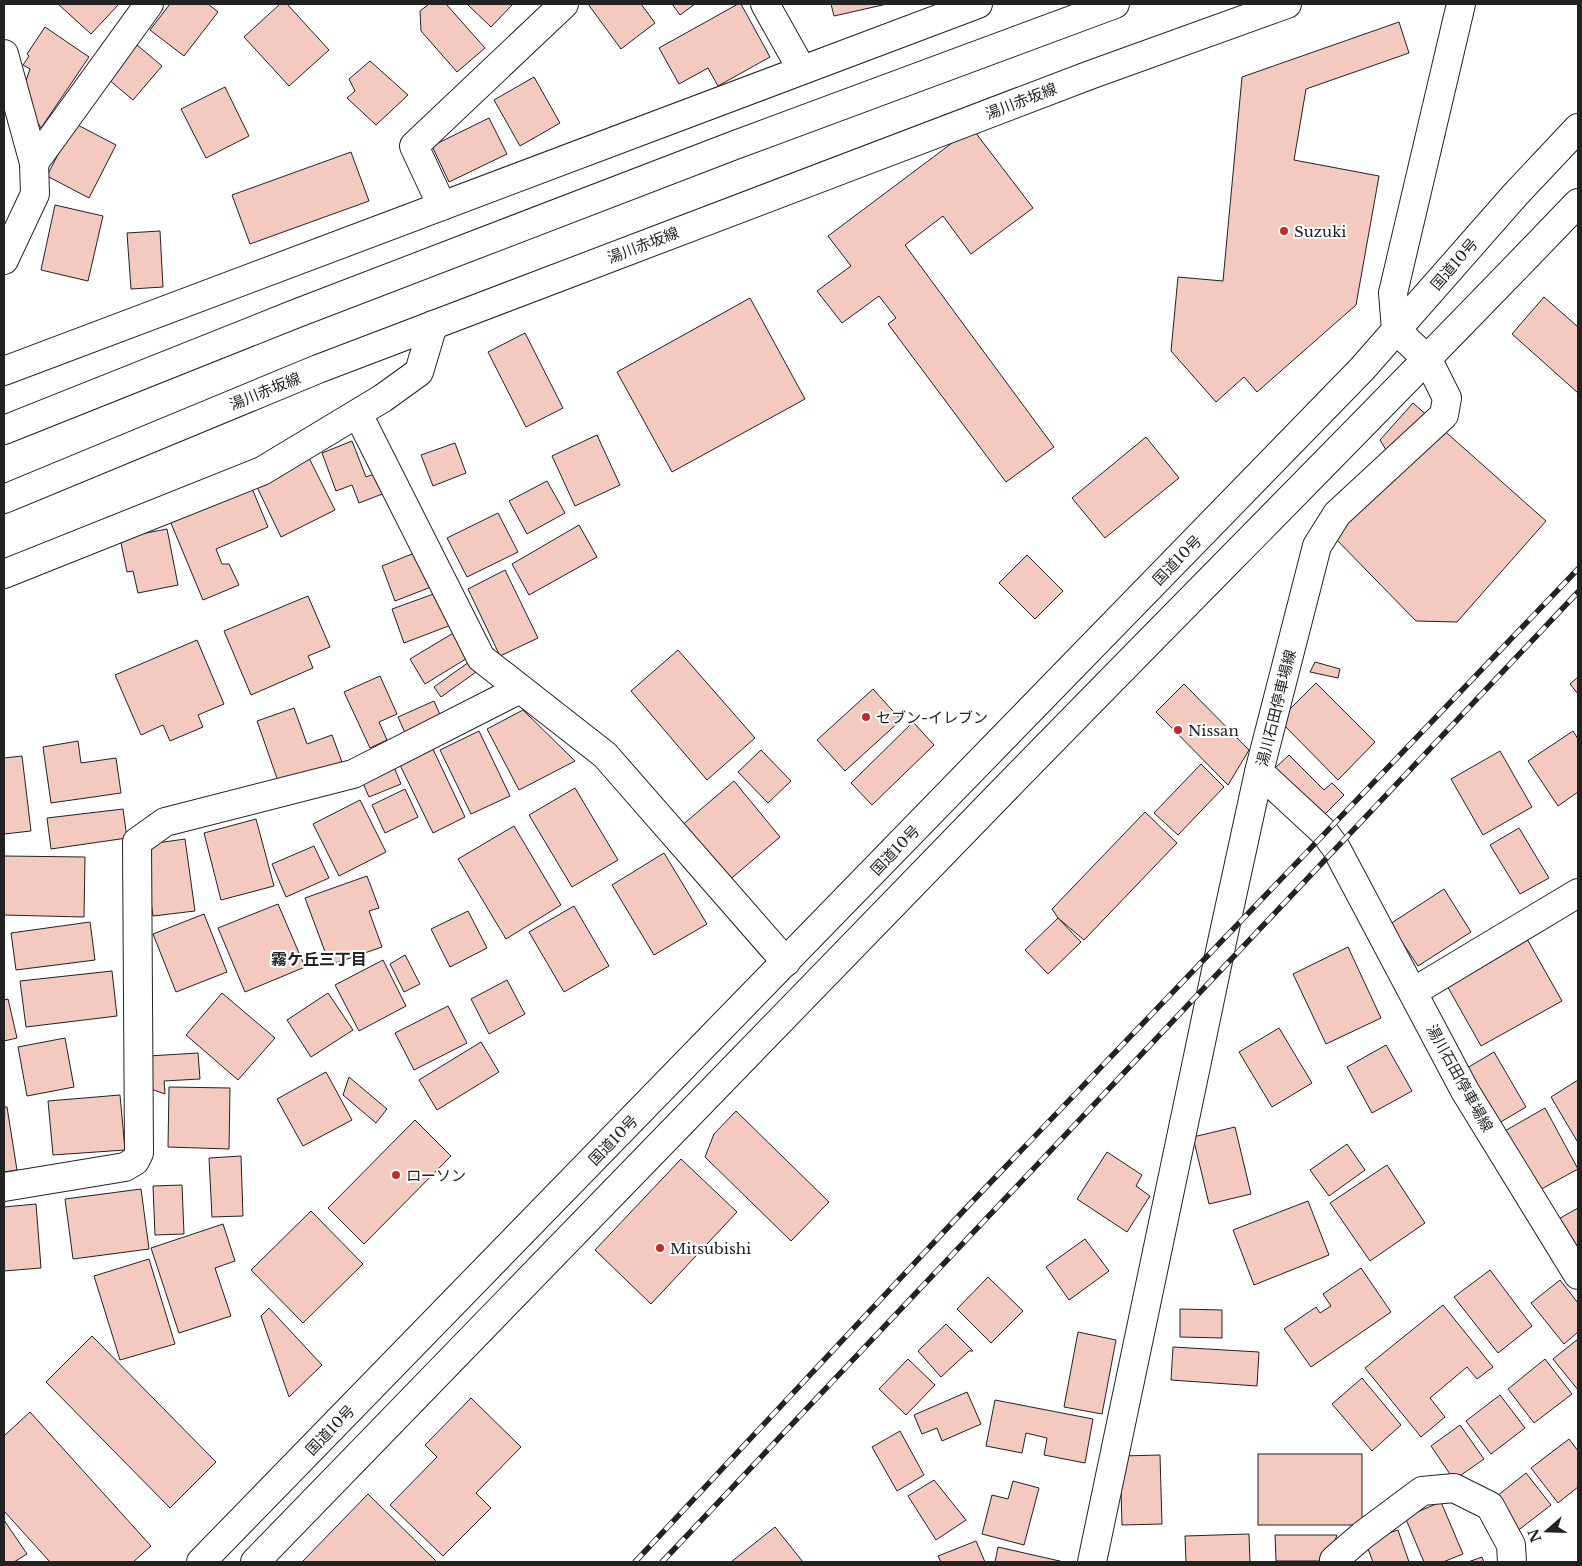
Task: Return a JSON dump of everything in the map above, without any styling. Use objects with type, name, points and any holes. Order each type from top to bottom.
[{"type":"main road","points":[[34,163],[149,4]]},
{"type":"main road","points":[[442,206],[414,146],[564,4]]},
{"type":"main road","points":[[765,4],[802,70]]},
{"type":"main road","points":[[4,370],[978,4]]},
{"type":"main road","points":[[4,430],[295,314],[735,145],[1115,4]]},
{"type":"main road","name":"湯川赤坂線","points":[[4,499],[318,369],[1090,75],[1287,4]]},
{"type":"main road","points":[[1396,330],[1393,293],[1461,4]]},
{"type":"main road","points":[[4,54],[34,163],[35,194],[4,260]]},
{"type":"main road","name":"国道10号","points":[[201,1562],[1334,397],[1578,128]]},
{"type":"main road","points":[[255,1562],[1063,730],[1428,360],[1578,203]]},
{"type":"main road","points":[[4,574],[262,471],[358,414],[419,372],[433,325]]},
{"type":"main road","name":"湯川石田停車場線","points":[[1396,330],[1428,360],[1447,398],[1444,415],[1337,514],[1317,546],[1259,772],[1325,833],[1336,848],[1465,1091],[1578,1275]]},
{"type":"main road","points":[[358,414],[481,658],[605,755],[786,962]]},
{"type":"main road","points":[[4,1187],[125,1167],[135,1161],[139,1153],[137,842],[165,822],[353,774],[520,689]]},
{"type":"main road","points":[[1092,1562],[1259,772]]},
{"type":"main road","points":[[1413,992],[1578,893]]},
{"type":"main road","points":[[1334,1562],[1363,1535],[1422,1491],[1454,1488],[1490,1506],[1511,1545],[1512,1562]]},
{"type":"building","points":[[58,4],[119,4],[91,34]]},
{"type":"building","points":[[170,4],[208,4],[218,12],[184,56],[150,30]]},
{"type":"building","points":[[280,4],[287,4],[329,50],[289,86],[244,37]]},
{"type":"building","points":[[429,4],[446,4],[485,48],[457,72],[421,31],[420,11]]},
{"type":"building","points":[[467,4],[513,4],[491,27]]},
{"type":"building","points":[[588,4],[641,4],[655,23],[621,49]]},
{"type":"building","points":[[672,4],[695,4],[680,15]]},
{"type":"building","points":[[741,4],[770,57],[718,86],[708,68],[679,84],[659,48]]},
{"type":"building","points":[[831,4],[887,4],[834,16]]},
{"type":"building","points":[[1399,22],[1409,53],[1306,89],[1294,160],[1379,176],[1356,305],[1257,392],[1244,377],[1216,402],[1171,351],[1178,277],[1223,281],[1242,77]]},
{"type":"building","points":[[45,27],[89,57],[41,128],[21,96],[30,69],[23,65],[29,56],[27,54]]},
{"type":"building","points":[[137,45],[162,66],[133,100],[108,79]]},
{"type":"building","points":[[370,61],[408,95],[376,125],[347,98],[355,91],[349,79]]},
{"type":"building","points":[[534,77],[560,123],[520,146],[494,100]]},
{"type":"building","points":[[225,87],[249,136],[206,158],[181,109]]},
{"type":"building","points":[[489,118],[507,154],[449,182],[432,146]]},
{"type":"building","points":[[74,123],[116,145],[89,198],[47,176]]},
{"type":"building","points":[[972,128],[1033,208],[971,254],[943,216],[905,245],[1054,447],[1006,482],[888,324],[896,318],[879,296],[842,323],[817,291],[851,266],[828,236]]},
{"type":"building","points":[[351,152],[369,201],[250,244],[232,195]]},
{"type":"building","points":[[55,205],[103,216],[88,281],[41,270]]},
{"type":"building","points":[[160,231],[163,287],[131,289],[127,233]]},
{"type":"building","points":[[1544,297],[1578,327],[1578,393],[1512,334]]},
{"type":"building","points":[[750,298],[805,399],[672,472],[617,372]]},
{"type":"building","points":[[525,333],[563,408],[526,427],[488,352]]},
{"type":"building","points":[[1413,403],[1546,521],[1457,622],[1416,621],[1330,533],[1397,468],[1380,440]]},
{"type":"building","points":[[597,435],[620,485],[575,506],[552,456]]},
{"type":"building","points":[[1146,437],[1179,478],[1105,538],[1072,498]]},
{"type":"building","points":[[352,441],[366,477],[382,471],[390,491],[359,503],[352,485],[336,491],[322,453]]},
{"type":"building","points":[[455,443],[466,473],[433,486],[421,455]]},
{"type":"building","points":[[309,458],[335,510],[281,537],[256,485]]},
{"type":"building","points":[[249,481],[268,527],[216,549],[222,564],[229,564],[239,585],[203,600],[168,516]]},
{"type":"building","points":[[547,481],[565,513],[527,534],[509,501]]},
{"type":"building","points":[[498,513],[518,552],[467,577],[447,538]]},
{"type":"building","points":[[579,525],[597,557],[529,595],[512,564]]},
{"type":"building","points":[[167,529],[178,585],[138,593],[133,571],[127,572],[120,538]]},
{"type":"building","points":[[417,552],[431,587],[395,601],[382,566]]},
{"type":"building","points":[[1027,555],[1063,591],[1035,619],[999,583]]},
{"type":"building","points":[[505,570],[538,638],[500,656],[468,589]]},
{"type":"building","points":[[439,592],[451,625],[404,643],[392,609]]},
{"type":"building","points":[[308,596],[330,647],[308,656],[313,668],[251,695],[224,631]]},
{"type":"building","points":[[455,632],[469,657],[425,684],[410,659]]},
{"type":"building","points":[[197,640],[224,704],[198,715],[203,727],[170,741],[163,725],[141,735],[115,675]]},
{"type":"building","points":[[678,650],[755,738],[707,780],[631,691]]},
{"type":"building","points":[[469,662],[476,672],[441,697],[434,687]]},
{"type":"building","points":[[1315,662],[1340,669],[1338,678],[1310,672]]},
{"type":"building","points":[[380,676],[397,714],[379,722],[387,740],[370,748],[344,692]]},
{"type":"building","points":[[1578,677],[1578,694],[1570,684]]},
{"type":"building","points":[[1316,683],[1375,742],[1338,780],[1279,720]]},
{"type":"building","points":[[1184,684],[1249,750],[1228,785],[1156,712]]},
{"type":"building","points":[[873,689],[901,720],[845,771],[817,740]]},
{"type":"building","points":[[434,701],[442,719],[406,735],[398,717]]},
{"type":"building","points":[[294,708],[307,744],[332,735],[342,762],[279,784],[257,721]]},
{"type":"building","points":[[523,710],[575,761],[519,790],[487,729]]},
{"type":"building","points":[[913,722],[934,745],[872,805],[851,783]]},
{"type":"building","points":[[479,731],[510,796],[471,814],[440,750]]},
{"type":"building","points":[[1573,731],[1578,739],[1578,792],[1558,806],[1528,761]]},
{"type":"building","points":[[78,741],[81,763],[116,758],[121,793],[51,803],[43,747]]},
{"type":"building","points":[[432,747],[465,817],[433,833],[399,763]]},
{"type":"building","points":[[761,750],[791,781],[768,803],[738,772]]},
{"type":"building","points":[[1500,751],[1532,807],[1483,835],[1451,779]]},
{"type":"building","points":[[1289,755],[1324,790],[1332,783],[1344,795],[1322,817],[1274,769]]},
{"type":"building","points":[[22,756],[31,831],[4,834],[4,758]]},
{"type":"building","points":[[1201,764],[1224,787],[1178,835],[1154,813]]},
{"type":"building","points":[[394,767],[401,784],[369,797],[362,781]]},
{"type":"building","points":[[734,781],[780,837],[727,882],[680,827]]},
{"type":"building","points":[[575,788],[618,860],[572,887],[529,815]]},
{"type":"building","points":[[405,789],[418,817],[385,833],[372,805]]},
{"type":"building","points":[[360,800],[386,852],[339,876],[313,824]]},
{"type":"building","points":[[123,809],[127,838],[51,849],[47,818]]},
{"type":"building","points":[[1145,812],[1177,843],[1084,940],[1058,918],[1052,909]]},
{"type":"building","points":[[256,819],[274,886],[221,900],[204,833]]},
{"type":"building","points":[[514,826],[561,905],[506,939],[458,859]]},
{"type":"building","points":[[1519,828],[1549,878],[1520,894],[1490,845]]},
{"type":"building","points":[[185,839],[195,911],[153,916],[143,845]]},
{"type":"building","points":[[314,846],[329,878],[286,897],[272,864]]},
{"type":"building","points":[[664,853],[707,924],[654,955],[612,885]]},
{"type":"building","points":[[4,856],[85,857],[84,917],[4,915]]},
{"type":"building","points":[[367,876],[379,908],[369,911],[382,947],[330,965],[305,898]]},
{"type":"building","points":[[1444,889],[1471,932],[1418,966],[1390,924]]},
{"type":"building","points":[[278,904],[305,967],[245,992],[218,928]]},
{"type":"building","points":[[574,906],[609,966],[564,992],[529,932]]},
{"type":"building","points":[[468,911],[487,948],[450,967],[431,929]]},
{"type":"building","points":[[204,914],[227,972],[176,992],[153,934]]},
{"type":"building","points":[[1058,918],[1081,942],[1048,974],[1025,950]]},
{"type":"building","points":[[90,922],[95,960],[16,970],[11,933]]},
{"type":"building","points":[[1527,939],[1562,1001],[1481,1046],[1446,984]]},
{"type":"building","points":[[1348,947],[1381,1018],[1326,1044],[1293,974]]},
{"type":"building","points":[[405,955],[420,984],[404,992],[390,964]]},
{"type":"building","points":[[383,960],[406,1006],[359,1031],[335,985]]},
{"type":"building","points":[[112,971],[117,1016],[26,1027],[20,981]]},
{"type":"building","points":[[507,980],[525,1014],[489,1034],[471,999]]},
{"type":"building","points":[[222,993],[275,1038],[238,1080],[186,1035]]},
{"type":"building","points":[[328,993],[353,1030],[311,1057],[287,1020]]},
{"type":"building","points":[[8,999],[17,1038],[4,1041],[4,1000]]},
{"type":"building","points":[[448,1006],[467,1043],[414,1070],[395,1033]]},
{"type":"building","points":[[1279,1028],[1312,1083],[1272,1107],[1239,1052]]},
{"type":"building","points":[[65,1038],[74,1087],[27,1096],[18,1047]]},
{"type":"building","points":[[481,1042],[499,1072],[437,1110],[419,1080]]},
{"type":"building","points":[[1386,1045],[1412,1091],[1372,1113],[1347,1067]]},
{"type":"building","points":[[1494,1052],[1526,1107],[1499,1123],[1467,1068]]},
{"type":"building","points":[[198,1053],[200,1079],[164,1081],[165,1094],[151,1089],[148,1056]]},
{"type":"building","points":[[326,1072],[352,1120],[303,1146],[277,1099]]},
{"type":"building","points":[[349,1077],[387,1109],[376,1123],[343,1095]]},
{"type":"building","points":[[1578,1080],[1578,1140],[1577,1141],[1551,1097]]},
{"type":"building","points":[[169,1087],[230,1088],[229,1149],[168,1147]]},
{"type":"building","points":[[120,1095],[125,1150],[53,1155],[48,1101]]},
{"type":"building","points":[[4,1107],[7,1107],[17,1170],[4,1172]]},
{"type":"building","points":[[1545,1108],[1578,1169],[1536,1192],[1503,1132]]},
{"type":"building","points":[[736,1111],[829,1202],[791,1241],[705,1157],[714,1134]]},
{"type":"building","points":[[415,1120],[451,1156],[364,1244],[328,1208]]},
{"type":"building","points":[[1235,1127],[1251,1194],[1209,1204],[1193,1137]]},
{"type":"building","points":[[1347,1144],[1365,1170],[1329,1196],[1310,1170]]},
{"type":"building","points":[[1107,1152],[1142,1175],[1136,1186],[1150,1196],[1127,1232],[1077,1199]]},
{"type":"building","points":[[241,1156],[243,1216],[212,1217],[209,1158]]},
{"type":"building","points":[[681,1159],[737,1212],[651,1304],[595,1250]]},
{"type":"building","points":[[1387,1165],[1425,1223],[1370,1261],[1330,1203]]},
{"type":"building","points":[[182,1185],[184,1234],[155,1235],[153,1186]]},
{"type":"building","points":[[141,1189],[149,1249],[73,1259],[65,1199]]},
{"type":"building","points":[[1308,1201],[1329,1255],[1254,1285],[1233,1230]]},
{"type":"building","points":[[36,1204],[41,1268],[4,1271],[4,1207]]},
{"type":"building","points":[[1578,1208],[1578,1260],[1555,1221]]},
{"type":"building","points":[[311,1211],[363,1264],[303,1323],[251,1270]]},
{"type":"building","points":[[223,1224],[235,1261],[215,1268],[231,1316],[179,1333],[151,1248]]},
{"type":"building","points":[[1085,1239],[1109,1271],[1069,1300],[1046,1267]]},
{"type":"building","points":[[149,1259],[175,1344],[120,1360],[94,1276]]},
{"type":"building","points":[[1361,1268],[1391,1312],[1311,1367],[1284,1329],[1316,1307],[1320,1313],[1331,1306],[1323,1294]]},
{"type":"building","points":[[1490,1270],[1532,1326],[1498,1353],[1454,1297]]},
{"type":"building","points":[[988,1277],[1023,1311],[991,1343],[957,1309]]},
{"type":"building","points":[[1560,1280],[1578,1303],[1578,1332],[1564,1344],[1531,1303]]},
{"type":"building","points":[[1443,1305],[1493,1367],[1477,1379],[1467,1367],[1430,1398],[1445,1417],[1421,1437],[1365,1368]]},
{"type":"building","points":[[269,1308],[322,1365],[289,1397],[261,1316]]},
{"type":"building","points":[[1180,1309],[1222,1310],[1222,1338],[1180,1337]]},
{"type":"building","points":[[946,1324],[973,1351],[969,1351],[941,1377],[918,1351]]},
{"type":"building","points":[[1078,1332],[1116,1340],[1102,1414],[1064,1407]]},
{"type":"building","points":[[92,1336],[216,1462],[170,1508],[46,1382]]},
{"type":"building","points":[[1578,1339],[1578,1390],[1553,1359]]},
{"type":"building","points":[[1173,1347],[1259,1352],[1257,1386],[1171,1380]]},
{"type":"building","points":[[908,1359],[935,1385],[906,1415],[879,1389]]},
{"type":"building","points":[[1545,1359],[1572,1394],[1534,1423],[1508,1389]]},
{"type":"building","points":[[1362,1378],[1401,1425],[1372,1451],[1332,1404]]},
{"type":"building","points":[[967,1392],[981,1424],[942,1441],[937,1428],[922,1434],[914,1415]]},
{"type":"building","points":[[1500,1395],[1525,1428],[1491,1454],[1466,1421]]},
{"type":"building","points":[[471,1398],[521,1447],[476,1493],[491,1508],[443,1556],[390,1505],[437,1457],[425,1445]]},
{"type":"building","points":[[995,1400],[1093,1419],[1085,1463],[1044,1455],[1047,1438],[1026,1433],[1022,1453],[986,1446]]},
{"type":"building","points":[[30,1412],[151,1546],[133,1562],[50,1562],[4,1511],[4,1436]]},
{"type":"building","points":[[1460,1425],[1484,1459],[1454,1480],[1431,1446]]},
{"type":"building","points":[[900,1431],[924,1475],[897,1491],[872,1447]]},
{"type":"building","points":[[1569,1439],[1578,1451],[1578,1487],[1558,1503],[1531,1468]]},
{"type":"building","points":[[1258,1454],[1362,1454],[1362,1525],[1258,1525]]},
{"type":"building","points":[[1160,1455],[1162,1524],[1122,1525],[1120,1456]]},
{"type":"building","points":[[1526,1473],[1551,1505],[1516,1532],[1492,1500]]},
{"type":"building","points":[[934,1480],[966,1520],[936,1540],[908,1496]]},
{"type":"building","points":[[1013,1481],[1039,1488],[1024,1545],[982,1534],[992,1495],[1008,1499]]},
{"type":"building","points":[[368,1494],[437,1562],[302,1562]]},
{"type":"building","points":[[1441,1502],[1463,1554],[1443,1562],[1424,1562],[1405,1517]]},
{"type":"building","points":[[4,1520],[27,1554],[14,1562],[4,1562]]},
{"type":"building","points":[[775,1527],[803,1562],[731,1562]]},
{"type":"building","points":[[1398,1530],[1409,1562],[1373,1562],[1365,1541]]},
{"type":"building","points":[[1249,1534],[1250,1562],[1186,1562],[1185,1536]]},
{"type":"building","points":[[1275,1535],[1337,1535],[1328,1561],[1276,1561]]},
{"type":"building","points":[[976,1541],[985,1562],[941,1562],[938,1556]]},
{"type":"building","points":[[998,1547],[1064,1562],[995,1562]]},
{"type":"building","points":[[1482,1557],[1484,1562],[1468,1562]]},
{"type":"railway","points":[[635,1562],[968,1206],[1578,569]]},
{"type":"railway","points":[[662,1562],[1578,592]]},
{"type":"place","name":"Suzuki","points":[[1284,231]]},
{"type":"place","name":"セブン-イレブン","points":[[866,717]]},
{"type":"place","name":"Nissan","points":[[1178,730]]},
{"type":"place","name":"ローソン","points":[[396,1175]]},
{"type":"place","name":"Mitsubishi","points":[[660,1248]]},
{"type":"district","name":"霧ケ丘三丁目","points":[[319,959]]}]
